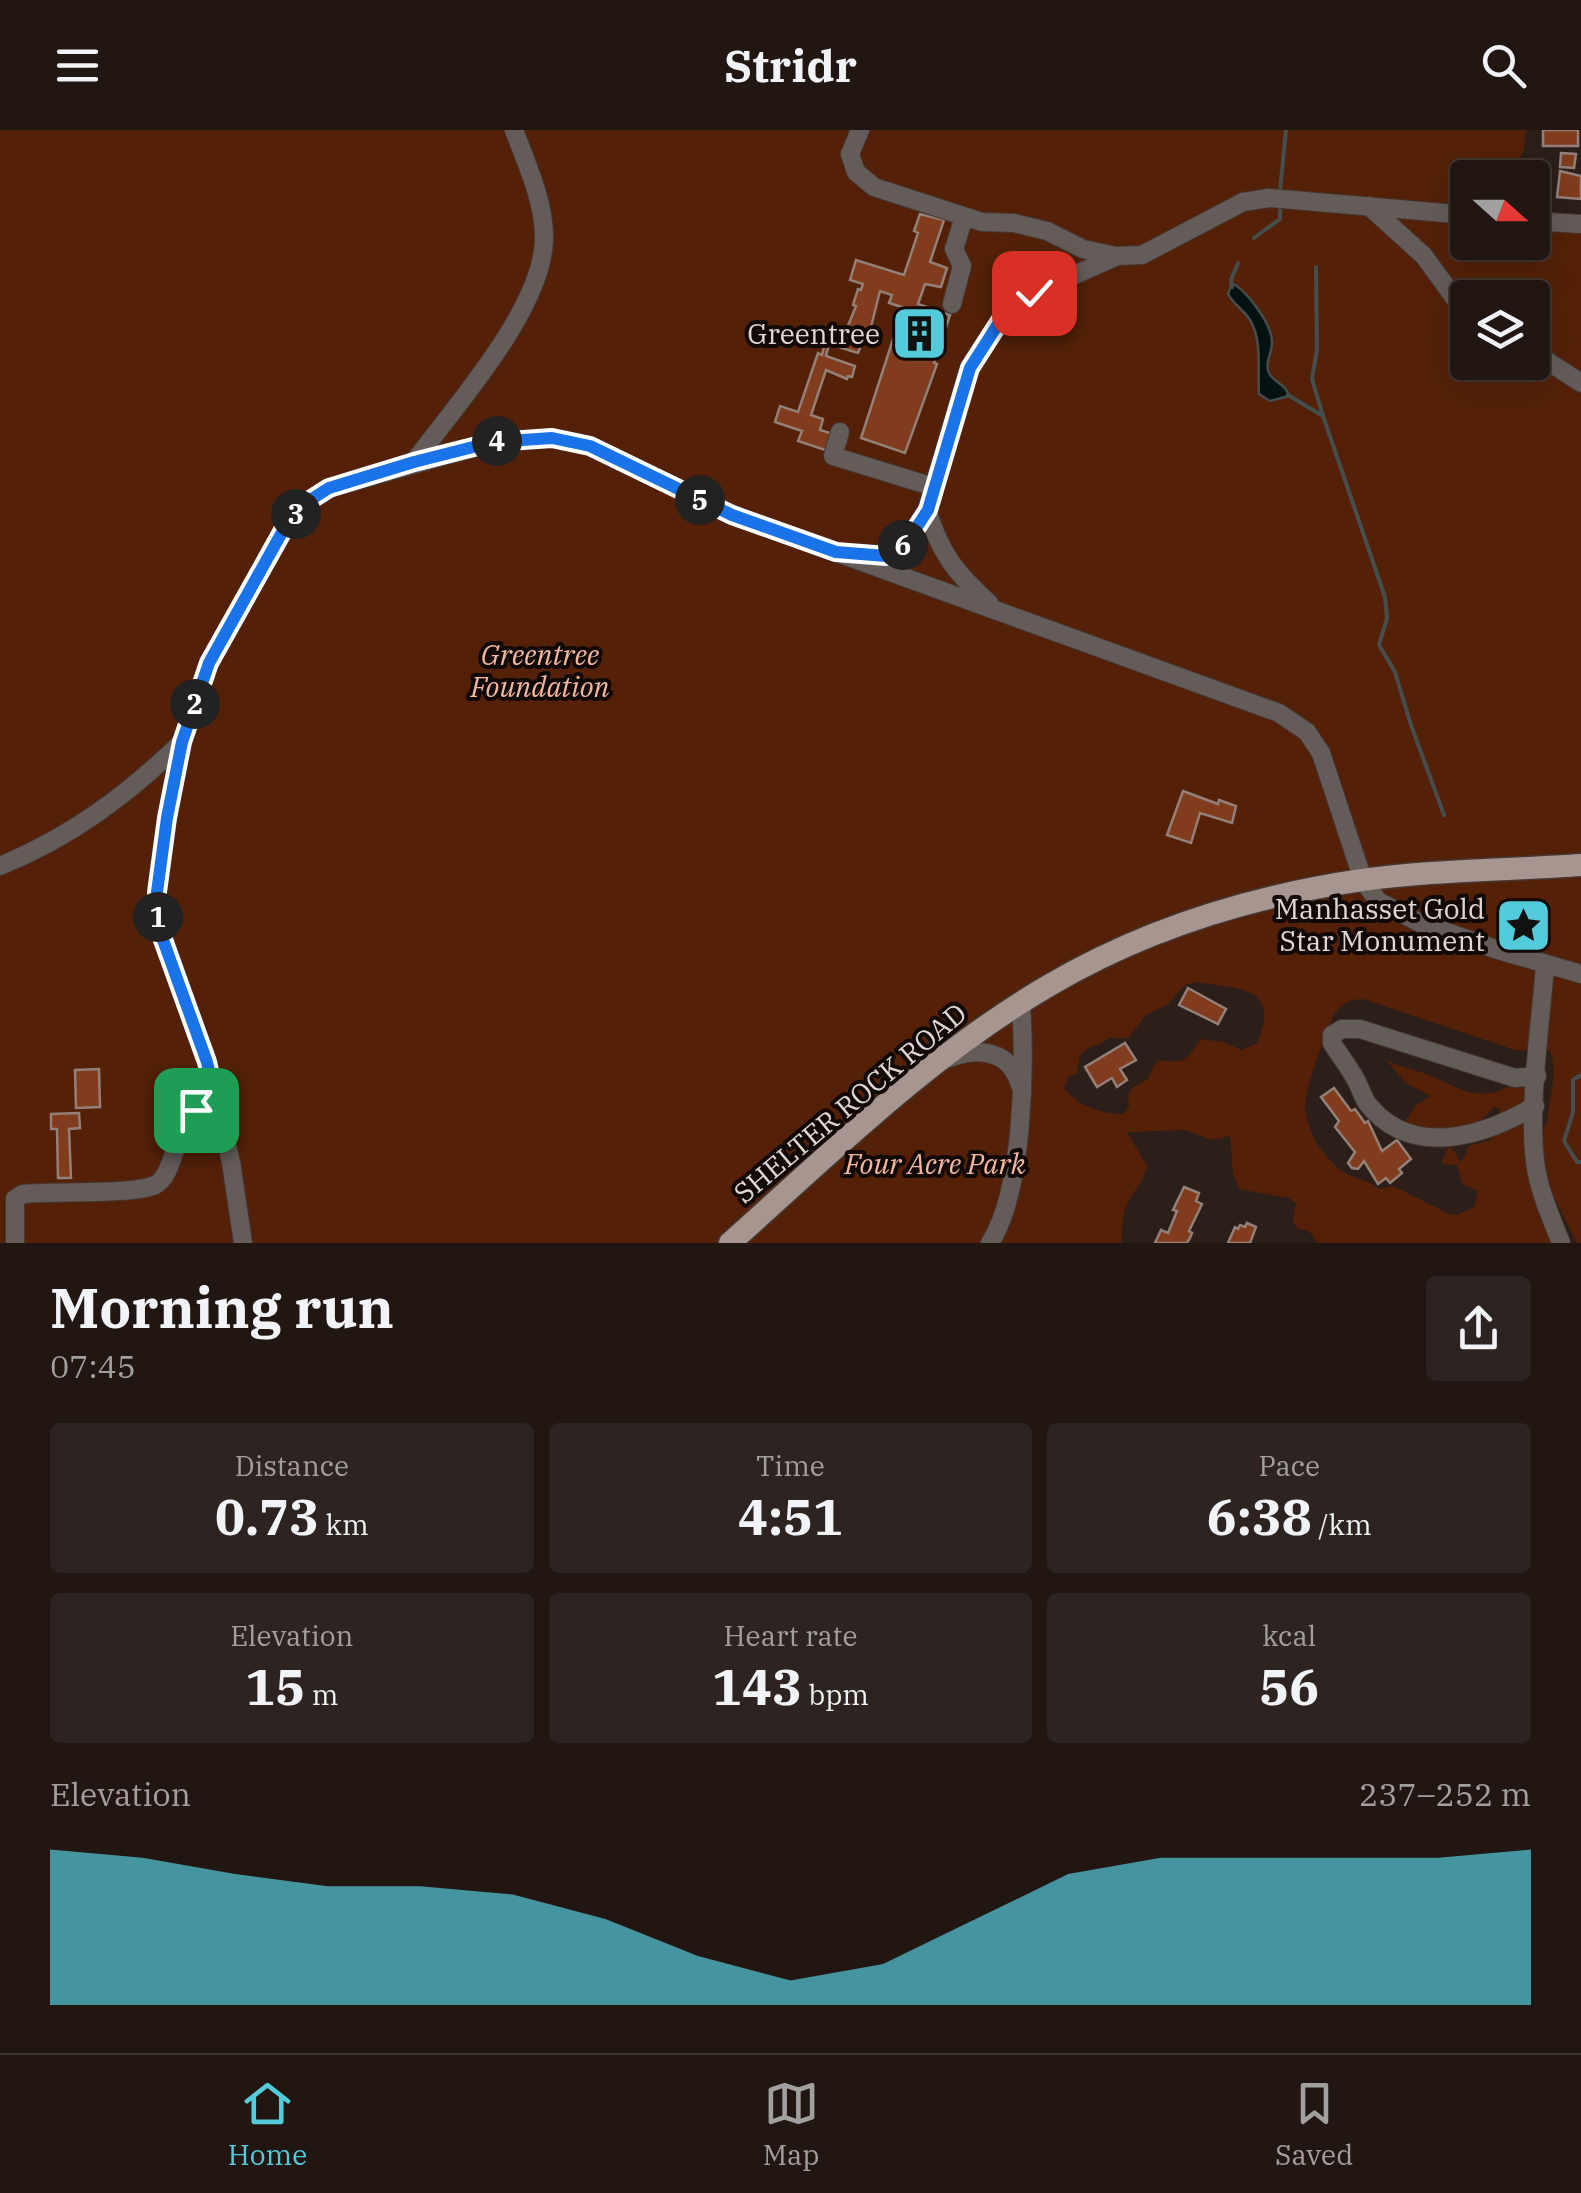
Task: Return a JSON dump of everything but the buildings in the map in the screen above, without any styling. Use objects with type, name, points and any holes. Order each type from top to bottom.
[{"type":"main road","name":"SHELTER ROCK ROAD","points":[[730,1243],[935,1065],[1021,1003],[1132,943],[1183,923],[1316,888],[1364,880],[1581,865]]},
{"type":"street","points":[[414,462],[496,351],[525,305],[538,275],[544,242],[541,210],[514,130]]},
{"type":"street","points":[[860,130],[850,154],[856,172],[874,186],[964,217],[1047,231],[1083,249],[1116,256],[1142,254],[1244,202],[1270,198],[1450,213]]},
{"type":"street","points":[[1370,206],[1424,256],[1450,292]]},
{"type":"street","points":[[952,304],[962,266],[954,248],[964,217]]},
{"type":"street","points":[[1550,222],[1581,224]]},
{"type":"street","points":[[836,552],[886,556],[907,542],[928,510],[970,368],[1000,321],[1034,293],[1116,256]]},
{"type":"street","points":[[1550,363],[1581,384]]},
{"type":"street","points":[[840,432],[833,456],[934,486]]},
{"type":"street","points":[[244,1243],[207,1062],[158,926],[157,892],[182,742],[209,663],[285,527],[307,502],[329,488],[493,442],[552,438],[590,446],[732,515],[1279,713],[1307,732],[1321,753],[1364,880],[1378,902],[1408,918],[1581,974]]},
{"type":"street","points":[[928,510],[938,543],[956,572],[996,610]]},
{"type":"street","points":[[0,866],[42,849],[112,805],[182,742]]},
{"type":"street","points":[[1545,964],[1534,1160],[1561,1243]]},
{"type":"street","points":[[990,1243],[1005,1211],[1023,1099],[1021,1003]]},
{"type":"street","points":[[1535,1106],[1504,1124],[1465,1136],[1438,1138],[1396,1128],[1367,1103],[1332,1043],[1332,1035],[1342,1028],[1360,1029],[1515,1078],[1536,1076]]},
{"type":"street","points":[[935,1065],[965,1052],[991,1053],[1013,1068],[1023,1099]]},
{"type":"street","points":[[15,1243],[16,1199],[23,1194],[138,1189],[158,1184],[189,1118],[196,1110],[216,1101]]},
{"type":"green space","name":"Greentree Foundation","points":[[0,130],[1526,130],[1524,150],[1518,160],[1450,160],[1450,260],[1550,260],[1550,215],[1581,219],[1581,1243],[1577,1243],[1555,1200],[1547,1197],[1565,1243],[1318,1243],[1309,1231],[1298,1229],[1293,1222],[1296,1203],[1289,1198],[1239,1189],[1233,1173],[1230,1136],[1213,1140],[1185,1130],[1127,1132],[1147,1166],[1126,1207],[1121,1243],[0,1243]],"holes":[[[1196,982],[1240,989],[1259,1000],[1264,1010],[1257,1043],[1242,1050],[1201,1039],[1182,1060],[1161,1060],[1148,1079],[1132,1088],[1124,1114],[1090,1108],[1069,1094],[1064,1088],[1068,1077],[1077,1074],[1084,1052],[1108,1038],[1128,1038],[1146,1015],[1167,1005],[1185,985]],[[1363,999],[1515,1050],[1550,1051],[1553,1078],[1547,1124],[1527,1139],[1528,1084],[1516,1082],[1481,1094],[1387,1061],[1406,1083],[1431,1096],[1415,1106],[1404,1124],[1441,1132],[1460,1131],[1477,1124],[1495,1107],[1500,1109],[1491,1140],[1468,1146],[1465,1157],[1459,1161],[1449,1147],[1442,1160],[1443,1164],[1457,1165],[1463,1185],[1478,1190],[1474,1207],[1457,1215],[1449,1214],[1393,1186],[1380,1189],[1342,1171],[1316,1141],[1305,1108],[1312,1075],[1336,1012],[1348,1002]]]},
{"type":"shaded area","points":[[1232,283],[1263,317],[1272,341],[1268,369],[1289,396],[1270,401],[1259,394],[1257,337],[1250,320],[1228,294]]},
{"type":"waterway","points":[[1280,191],[1286,130]]},
{"type":"waterway","points":[[1254,238],[1280,219],[1280,206]]},
{"type":"waterway","points":[[1232,287],[1238,263]]},
{"type":"waterway","points":[[1316,267],[1317,349],[1312,379],[1323,416]]},
{"type":"waterway","points":[[1288,395],[1323,416],[1385,597],[1387,618],[1379,645],[1395,672],[1444,815]]},
{"type":"waterway","points":[[1581,1075],[1573,1080],[1573,1112],[1564,1141],[1577,1162],[1581,1162]]},
{"type":"place","name":"Greentree","points":[[919,334]]},
{"type":"place","name":"Manhasset Gold Star Monument","points":[[1524,925]]},
{"type":"route","points":[[196,1110],[216,1101],[207,1062],[158,926],[157,892],[167,818],[182,742],[209,663],[285,527],[307,502],[329,488],[414,462],[493,442],[552,438],[590,446],[732,515],[836,552],[886,556],[907,542],[928,510],[970,368],[1000,321],[1034,293]]},
{"type":"park label","name":"Four Acre Park","points":[[935,1164]]}]
